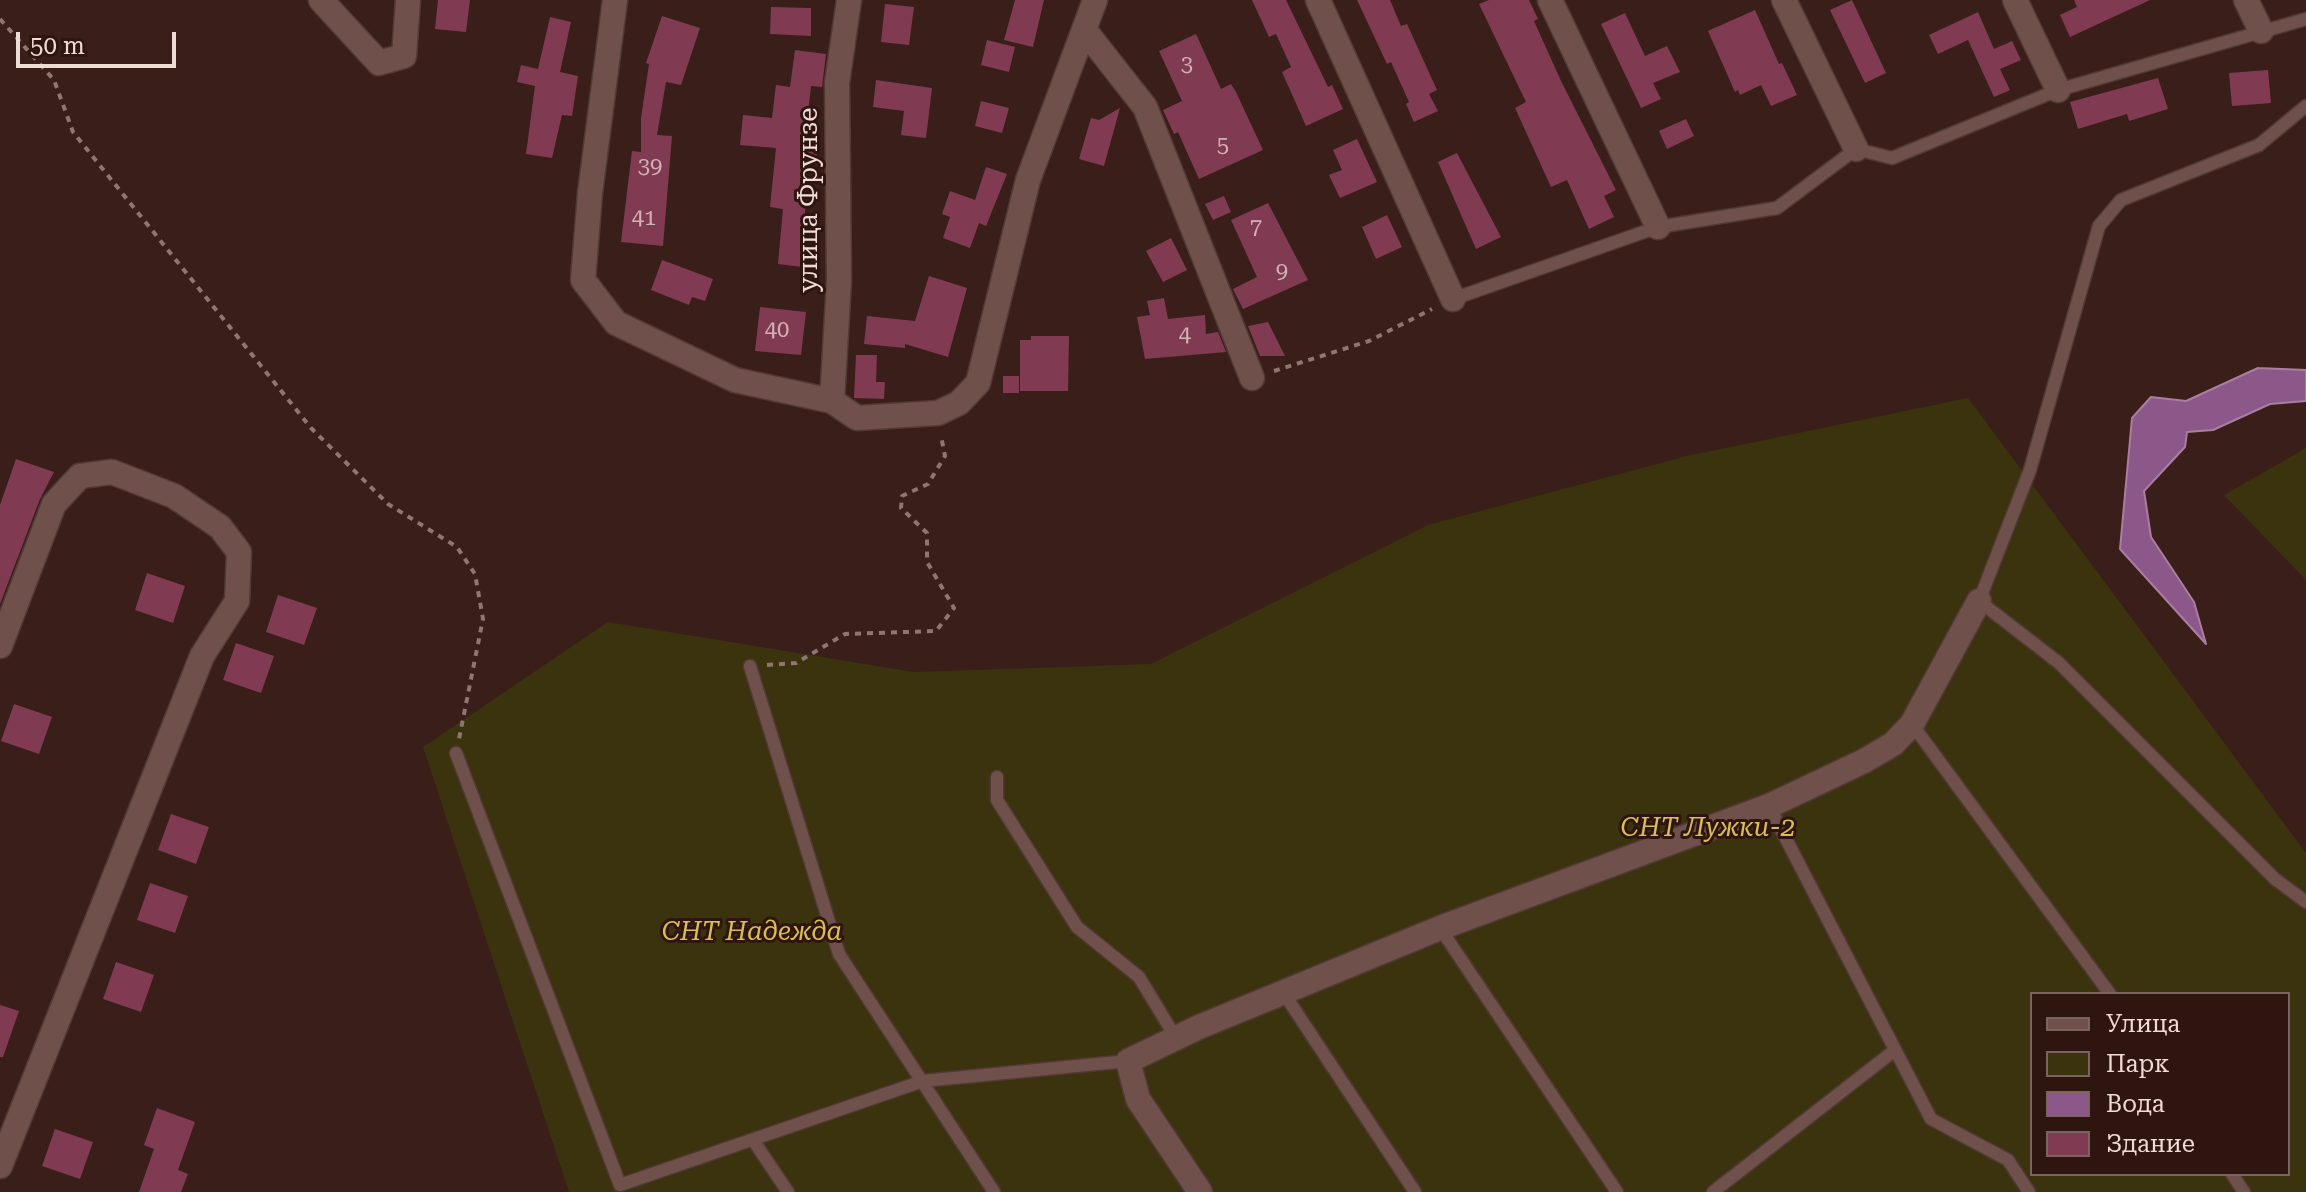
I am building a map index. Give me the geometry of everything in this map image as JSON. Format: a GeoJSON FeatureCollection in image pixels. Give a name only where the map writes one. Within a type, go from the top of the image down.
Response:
{"type":"FeatureCollection","features":[{"type":"Feature","properties":{"kind":"street"},"geometry":{"type":"LineString","coordinates":[[321,0],[379,63],[404,56],[408,0]]}},
{"type":"Feature","properties":{"kind":"street"},"geometry":{"type":"LineString","coordinates":[[615,0],[590,193],[583,280],[616,323],[735,380],[832,401],[857,418],[938,413],[959,403],[978,383],[1028,180],[1086,32],[1095,0]]}},
{"type":"Feature","properties":{"kind":"street","name":"улица Фрунзе"},"geometry":{"type":"LineString","coordinates":[[832,401],[839,281],[837,83],[849,0]]}},
{"type":"Feature","properties":{"kind":"street"},"geometry":{"type":"LineString","coordinates":[[1318,0],[1453,299]]}},
{"type":"Feature","properties":{"kind":"street"},"geometry":{"type":"LineString","coordinates":[[1550,0],[1658,227]]}},
{"type":"Feature","properties":{"kind":"street"},"geometry":{"type":"LineString","coordinates":[[1784,0],[1856,149]]}},
{"type":"Feature","properties":{"kind":"street"},"geometry":{"type":"LineString","coordinates":[[2015,0],[2058,90]]}},
{"type":"Feature","properties":{"kind":"street"},"geometry":{"type":"LineString","coordinates":[[2246,0],[2261,31]]}},
{"type":"Feature","properties":{"kind":"street"},"geometry":{"type":"LineString","coordinates":[[1086,32],[1145,107],[1252,378]]}},
{"type":"Feature","properties":{"kind":"street"},"geometry":{"type":"LineString","coordinates":[[0,646],[54,504],[80,476],[112,472],[174,496],[220,527],[239,552],[237,601],[202,656],[0,1166]]}},
{"type":"Feature","properties":{"kind":"street"},"geometry":{"type":"LineString","coordinates":[[1200,1192],[1138,1099],[1128,1061],[1283,992],[1440,928],[1769,806],[1874,756],[1893,744],[1912,724],[1979,601]]}},
{"type":"Feature","properties":{"kind":"lane"},"geometry":{"type":"LineString","coordinates":[[1453,299],[1658,227],[1777,208],[1856,149],[1892,158],[2058,90],[2306,19]]}},
{"type":"Feature","properties":{"kind":"lane"},"geometry":{"type":"LineString","coordinates":[[2306,106],[2259,145],[2121,200],[2099,226],[2030,470],[1979,601],[2059,663],[2275,879],[2306,902]]}},
{"type":"Feature","properties":{"kind":"lane"},"geometry":{"type":"LineString","coordinates":[[750,666],[839,954],[994,1192]]}},
{"type":"Feature","properties":{"kind":"lane"},"geometry":{"type":"LineString","coordinates":[[1912,724],[2109,992]]}},
{"type":"Feature","properties":{"kind":"lane"},"geometry":{"type":"LineString","coordinates":[[456,753],[620,1185],[923,1081],[1128,1061]]}},
{"type":"Feature","properties":{"kind":"lane"},"geometry":{"type":"LineString","coordinates":[[997,777],[997,800],[1077,927],[1139,977],[1176,1038]]}},
{"type":"Feature","properties":{"kind":"lane"},"geometry":{"type":"LineString","coordinates":[[1769,806],[1931,1119],[2008,1160],[2029,1192]]}},
{"type":"Feature","properties":{"kind":"lane"},"geometry":{"type":"LineString","coordinates":[[1440,928],[1617,1192]]}},
{"type":"Feature","properties":{"kind":"lane"},"geometry":{"type":"LineString","coordinates":[[1283,992],[1415,1192]]}},
{"type":"Feature","properties":{"kind":"lane"},"geometry":{"type":"LineString","coordinates":[[1713,1192],[1895,1050]]}},
{"type":"Feature","properties":{"kind":"lane"},"geometry":{"type":"LineString","coordinates":[[753,1140],[788,1192]]}},
{"type":"Feature","properties":{"kind":"path"},"geometry":{"type":"LineString","coordinates":[[0,19],[54,80],[73,132],[311,428],[388,504],[457,547],[475,574],[483,619],[456,753]]}},
{"type":"Feature","properties":{"kind":"path"},"geometry":{"type":"LineString","coordinates":[[1252,378],[1369,341],[1453,299]]}},
{"type":"Feature","properties":{"kind":"path"},"geometry":{"type":"LineString","coordinates":[[750,666],[796,663],[845,634],[936,631],[954,608],[927,562],[927,533],[901,508],[902,496],[928,484],[945,456],[938,413]]}},
{"type":"Feature","properties":{"kind":"green space","name":"СНТ Лужки-2"},"geometry":{"type":"Polygon","coordinates":[[[1968,398],[2306,853],[2306,1192],[569,1192],[423,747],[608,622],[914,672],[1151,664],[1428,525],[1687,456],[1968,398]]]}},
{"type":"Feature","properties":{"kind":"green space"},"geometry":{"type":"Polygon","coordinates":[[[2306,448],[2306,580],[2224,495],[2306,448]]]}},
{"type":"Feature","properties":{"kind":"water"},"geometry":{"type":"Polygon","coordinates":[[[2258,368],[2306,370],[2306,401],[2270,404],[2213,430],[2187,432],[2185,447],[2144,491],[2151,537],[2194,602],[2206,644],[2120,549],[2132,418],[2151,397],[2186,401],[2258,368]]]}},
{"type":"Feature","properties":{"kind":"building"},"geometry":{"type":"Polygon","coordinates":[[[438,0],[470,0],[466,32],[435,29],[438,0]]]}},
{"type":"Feature","properties":{"kind":"building"},"geometry":{"type":"Polygon","coordinates":[[[1015,0],[1044,0],[1033,47],[1004,40],[1015,0]]]}},
{"type":"Feature","properties":{"kind":"building"},"geometry":{"type":"Polygon","coordinates":[[[1252,0],[1286,0],[1328,87],[1332,85],[1343,109],[1306,126],[1282,72],[1291,67],[1276,34],[1269,37],[1252,0]]]}},
{"type":"Feature","properties":{"kind":"building"},"geometry":{"type":"Polygon","coordinates":[[[1357,0],[1390,0],[1401,26],[1407,24],[1437,90],[1429,94],[1438,111],[1414,122],[1406,104],[1409,102],[1391,62],[1387,64],[1357,0]]]}},
{"type":"Feature","properties":{"kind":"building"},"geometry":{"type":"Polygon","coordinates":[[[1489,0],[1529,0],[1538,19],[1534,21],[1561,81],[1616,190],[1604,196],[1614,217],[1589,229],[1567,180],[1551,187],[1515,108],[1526,102],[1479,4],[1489,0]]]}},
{"type":"Feature","properties":{"kind":"building"},"geometry":{"type":"Polygon","coordinates":[[[1852,0],[1886,73],[1865,83],[1830,10],[1852,0]]]}},
{"type":"Feature","properties":{"kind":"building"},"geometry":{"type":"Polygon","coordinates":[[[2074,0],[2150,0],[2070,37],[2060,15],[2077,7],[2074,0]]]}},
{"type":"Feature","properties":{"kind":"building"},"geometry":{"type":"Polygon","coordinates":[[[885,4],[914,7],[909,45],[881,42],[885,4]]]}},
{"type":"Feature","properties":{"kind":"building"},"geometry":{"type":"Polygon","coordinates":[[[771,7],[811,8],[811,36],[770,34],[771,7]]]}},
{"type":"Feature","properties":{"kind":"building"},"geometry":{"type":"Polygon","coordinates":[[[1755,10],[1779,64],[1782,63],[1797,95],[1771,106],[1761,85],[1740,95],[1738,90],[1735,92],[1708,31],[1755,10]]]}},
{"type":"Feature","properties":{"kind":"building"},"geometry":{"type":"Polygon","coordinates":[[[1978,12],[1994,49],[2012,41],[2021,60],[2000,69],[2010,90],[1994,97],[1968,40],[1938,54],[1929,35],[1978,12]]]}},
{"type":"Feature","properties":{"kind":"building"},"geometry":{"type":"Polygon","coordinates":[[[1625,13],[1645,56],[1667,46],[1680,72],[1653,83],[1661,99],[1641,108],[1601,24],[1625,13]]]}},
{"type":"Feature","properties":{"kind":"building"},"geometry":{"type":"Polygon","coordinates":[[[662,16],[700,28],[681,85],[666,82],[657,135],[672,136],[663,246],[621,242],[632,151],[641,152],[641,118],[649,64],[646,63],[662,16]]]}},
{"type":"Feature","properties":{"kind":"building"},"geometry":{"type":"Polygon","coordinates":[[[550,17],[571,22],[560,72],[578,76],[572,116],[562,115],[552,158],[526,154],[535,86],[517,82],[521,65],[538,69],[550,17]]]}},
{"type":"Feature","properties":{"kind":"building"},"geometry":{"type":"Polygon","coordinates":[[[1196,34],[1221,89],[1231,84],[1263,150],[1199,179],[1178,132],[1174,134],[1163,110],[1182,101],[1159,51],[1196,34]]]}},
{"type":"Feature","properties":{"kind":"building"},"geometry":{"type":"Polygon","coordinates":[[[987,40],[1015,47],[1009,72],[981,65],[987,40]]]}},
{"type":"Feature","properties":{"kind":"building"},"geometry":{"type":"Polygon","coordinates":[[[795,50],[826,54],[822,87],[811,86],[806,131],[819,132],[816,161],[808,160],[802,267],[778,264],[783,209],[770,207],[776,148],[740,145],[743,115],[772,118],[776,85],[790,87],[795,50]]]}},
{"type":"Feature","properties":{"kind":"building"},"geometry":{"type":"Polygon","coordinates":[[[2268,70],[2271,103],[2232,106],[2229,73],[2268,70]]]}},
{"type":"Feature","properties":{"kind":"building"},"geometry":{"type":"Polygon","coordinates":[[[2158,78],[2168,109],[2129,121],[2127,114],[2078,129],[2070,102],[2158,78]]]}},
{"type":"Feature","properties":{"kind":"building"},"geometry":{"type":"Polygon","coordinates":[[[876,80],[932,88],[926,138],[901,135],[904,111],[873,107],[876,80]]]}},
{"type":"Feature","properties":{"kind":"building"},"geometry":{"type":"Polygon","coordinates":[[[981,101],[1009,108],[1002,133],[975,126],[981,101]]]}},
{"type":"Feature","properties":{"kind":"building"},"geometry":{"type":"Polygon","coordinates":[[[1120,108],[1104,166],[1079,159],[1091,118],[1099,120],[1120,108]]]}},
{"type":"Feature","properties":{"kind":"building"},"geometry":{"type":"Polygon","coordinates":[[[1686,119],[1694,136],[1667,149],[1659,131],[1686,119]]]}},
{"type":"Feature","properties":{"kind":"building"},"geometry":{"type":"Polygon","coordinates":[[[1357,139],[1377,182],[1340,198],[1329,175],[1342,170],[1333,150],[1357,139]]]}},
{"type":"Feature","properties":{"kind":"building"},"geometry":{"type":"Polygon","coordinates":[[[1457,153],[1501,237],[1476,249],[1438,162],[1457,153]]]}},
{"type":"Feature","properties":{"kind":"building"},"geometry":{"type":"Polygon","coordinates":[[[986,167],[1007,174],[986,226],[979,223],[970,248],[943,238],[950,217],[942,214],[950,191],[975,200],[986,167]]]}},
{"type":"Feature","properties":{"kind":"building"},"geometry":{"type":"Polygon","coordinates":[[[1224,196],[1231,212],[1213,220],[1205,204],[1224,196]]]}},
{"type":"Feature","properties":{"kind":"building"},"geometry":{"type":"Polygon","coordinates":[[[1268,203],[1308,280],[1243,309],[1233,289],[1257,277],[1231,220],[1268,203]]]}},
{"type":"Feature","properties":{"kind":"building"},"geometry":{"type":"Polygon","coordinates":[[[1387,215],[1402,247],[1376,259],[1362,227],[1387,215]]]}},
{"type":"Feature","properties":{"kind":"building"},"geometry":{"type":"Polygon","coordinates":[[[1171,238],[1187,270],[1163,282],[1146,251],[1171,238]]]}},
{"type":"Feature","properties":{"kind":"building"},"geometry":{"type":"Polygon","coordinates":[[[662,260],[713,279],[705,301],[692,297],[689,305],[651,290],[662,260]]]}},
{"type":"Feature","properties":{"kind":"building"},"geometry":{"type":"Polygon","coordinates":[[[929,276],[967,288],[948,357],[905,344],[905,348],[864,344],[867,316],[915,321],[929,276]]]}},
{"type":"Feature","properties":{"kind":"building"},"geometry":{"type":"Polygon","coordinates":[[[1164,298],[1168,319],[1205,315],[1206,334],[1218,332],[1226,352],[1145,359],[1137,317],[1150,315],[1147,301],[1164,298]]]}},
{"type":"Feature","properties":{"kind":"building"},"geometry":{"type":"Polygon","coordinates":[[[760,307],[806,312],[801,355],[755,351],[760,307]]]}},
{"type":"Feature","properties":{"kind":"building"},"geometry":{"type":"Polygon","coordinates":[[[1268,322],[1285,356],[1260,356],[1248,326],[1268,322]]]}},
{"type":"Feature","properties":{"kind":"building"},"geometry":{"type":"Polygon","coordinates":[[[1031,336],[1069,336],[1068,391],[1020,391],[1020,340],[1031,340],[1031,336]]]}},
{"type":"Feature","properties":{"kind":"building"},"geometry":{"type":"Polygon","coordinates":[[[856,355],[877,355],[876,382],[885,382],[884,399],[854,398],[856,355]]]}},
{"type":"Feature","properties":{"kind":"building"},"geometry":{"type":"Polygon","coordinates":[[[1003,376],[1019,376],[1019,393],[1003,393],[1003,376]]]}},
{"type":"Feature","properties":{"kind":"building"},"geometry":{"type":"Polygon","coordinates":[[[16,459],[54,472],[40,499],[0,604],[0,505],[16,459]]]}},
{"type":"Feature","properties":{"kind":"building"},"geometry":{"type":"Polygon","coordinates":[[[147,573],[185,586],[173,623],[135,610],[147,573]]]}},
{"type":"Feature","properties":{"kind":"building"},"geometry":{"type":"Polygon","coordinates":[[[278,595],[317,608],[304,645],[266,632],[278,595]]]}},
{"type":"Feature","properties":{"kind":"building"},"geometry":{"type":"Polygon","coordinates":[[[236,643],[274,656],[261,693],[223,680],[236,643]]]}},
{"type":"Feature","properties":{"kind":"building"},"geometry":{"type":"Polygon","coordinates":[[[14,704],[52,717],[39,754],[1,741],[14,704]]]}},
{"type":"Feature","properties":{"kind":"building"},"geometry":{"type":"Polygon","coordinates":[[[171,814],[209,827],[196,864],[158,850],[171,814]]]}},
{"type":"Feature","properties":{"kind":"building"},"geometry":{"type":"Polygon","coordinates":[[[150,883],[188,896],[175,933],[137,920],[150,883]]]}},
{"type":"Feature","properties":{"kind":"building"},"geometry":{"type":"Polygon","coordinates":[[[116,962],[154,975],[141,1012],[103,999],[116,962]]]}},
{"type":"Feature","properties":{"kind":"building"},"geometry":{"type":"Polygon","coordinates":[[[0,1005],[19,1011],[3,1057],[0,1057],[0,1005]]]}},
{"type":"Feature","properties":{"kind":"building"},"geometry":{"type":"Polygon","coordinates":[[[157,1108],[195,1122],[178,1170],[188,1174],[181,1192],[139,1192],[154,1149],[144,1145],[157,1108]]]}},
{"type":"Feature","properties":{"kind":"building"},"geometry":{"type":"Polygon","coordinates":[[[55,1129],[93,1142],[80,1179],[42,1166],[55,1129]]]}},
{"type":"Feature","properties":{"kind":"park label","name":"СНТ Надежда"},"geometry":{"type":"Point","coordinates":[752,932]}}]}
